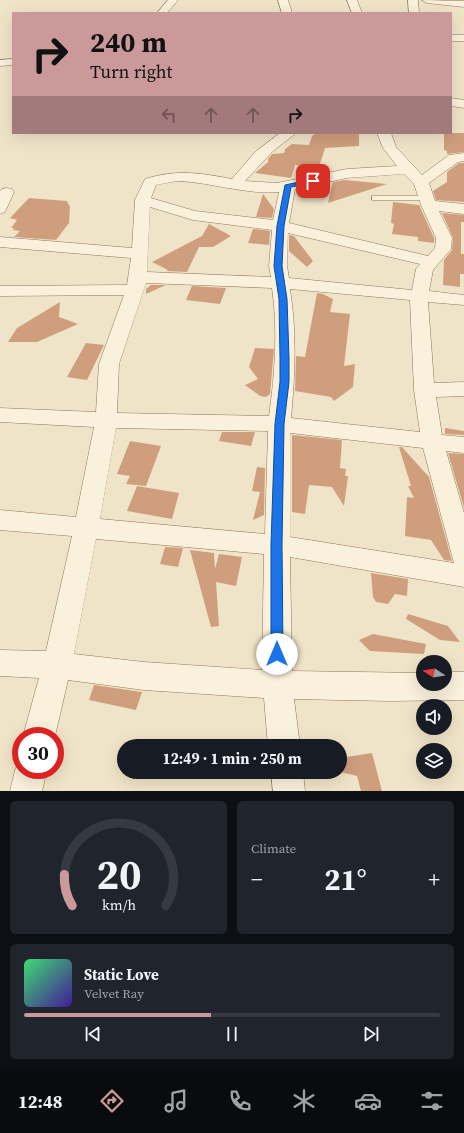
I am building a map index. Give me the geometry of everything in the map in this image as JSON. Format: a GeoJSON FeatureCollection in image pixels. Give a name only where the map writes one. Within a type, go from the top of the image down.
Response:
{"type":"FeatureCollection","features":[{"type":"Feature","properties":{"kind":"street"},"geometry":{"type":"LineString","coordinates":[[163,12],[174,0]]}},
{"type":"Feature","properties":{"kind":"street"},"geometry":{"type":"LineString","coordinates":[[282,0],[287,12]]}},
{"type":"Feature","properties":{"kind":"street"},"geometry":{"type":"LineString","coordinates":[[352,0],[357,12]]}},
{"type":"Feature","properties":{"kind":"street"},"geometry":{"type":"LineString","coordinates":[[412,0],[414,12]]}},
{"type":"Feature","properties":{"kind":"street"},"geometry":{"type":"LineString","coordinates":[[427,0],[464,4]]}},
{"type":"Feature","properties":{"kind":"street"},"geometry":{"type":"LineString","coordinates":[[452,38],[464,38]]}},
{"type":"Feature","properties":{"kind":"street"},"geometry":{"type":"LineString","coordinates":[[0,63],[12,62]]}},
{"type":"Feature","properties":{"kind":"street"},"geometry":{"type":"LineString","coordinates":[[452,102],[464,104]]}},
{"type":"Feature","properties":{"kind":"street"},"geometry":{"type":"LineString","coordinates":[[236,183],[269,147],[288,134]]}},
{"type":"Feature","properties":{"kind":"street"},"geometry":{"type":"LineString","coordinates":[[384,134],[390,148],[408,170],[421,182],[444,238],[443,249],[425,269],[419,297],[424,390],[432,441],[464,558]]}},
{"type":"Feature","properties":{"kind":"street"},"geometry":{"type":"LineString","coordinates":[[421,182],[450,161],[462,155]]}},
{"type":"Feature","properties":{"kind":"street"},"geometry":{"type":"LineString","coordinates":[[41,727],[57,664],[86,528],[106,420],[109,364],[136,283],[143,200],[150,182],[160,177],[181,177],[267,188],[288,186],[357,172],[408,170]]}},
{"type":"Feature","properties":{"kind":"street"},"geometry":{"type":"LineString","coordinates":[[283,739],[277,685],[277,545],[279,424],[284,382],[285,340],[283,299],[278,266],[280,226],[288,186]]}},
{"type":"Feature","properties":{"kind":"street"},"geometry":{"type":"LineString","coordinates":[[0,209],[7,192]]}},
{"type":"Feature","properties":{"kind":"street"},"geometry":{"type":"LineString","coordinates":[[143,200],[193,215],[215,219],[280,226],[432,262]]}},
{"type":"Feature","properties":{"kind":"street"},"geometry":{"type":"LineString","coordinates":[[428,202],[464,209]]}},
{"type":"Feature","properties":{"kind":"street"},"geometry":{"type":"LineString","coordinates":[[0,242],[139,254]]}},
{"type":"Feature","properties":{"kind":"street"},"geometry":{"type":"LineString","coordinates":[[0,292],[136,283],[280,283],[464,300]]}},
{"type":"Feature","properties":{"kind":"street"},"geometry":{"type":"LineString","coordinates":[[424,390],[464,389]]}},
{"type":"Feature","properties":{"kind":"street"},"geometry":{"type":"LineString","coordinates":[[0,415],[106,420],[279,424],[464,445]]}},
{"type":"Feature","properties":{"kind":"street"},"geometry":{"type":"LineString","coordinates":[[0,520],[277,545],[464,576]]}},
{"type":"Feature","properties":{"kind":"street"},"geometry":{"type":"LineString","coordinates":[[0,663],[57,664],[144,676],[277,685],[389,687],[464,686]]}},
{"type":"Feature","properties":{"kind":"street"},"geometry":{"type":"LineString","coordinates":[[26,791],[29,779]]}},
{"type":"Feature","properties":{"kind":"street"},"geometry":{"type":"LineString","coordinates":[[288,779],[290,791]]}},
{"type":"Feature","properties":{"kind":"lane"},"geometry":{"type":"LineString","coordinates":[[375,198],[428,202]]}},
{"type":"Feature","properties":{"kind":"building"},"geometry":{"type":"Polygon","coordinates":[[[464,133],[464,152],[447,154],[447,151],[444,150],[444,134],[464,133]]]}},
{"type":"Feature","properties":{"kind":"building"},"geometry":{"type":"Polygon","coordinates":[[[315,134],[359,134],[359,146],[325,148],[319,167],[295,165],[291,178],[255,173],[268,162],[268,159],[272,154],[284,153],[285,149],[292,144],[309,145],[312,136],[315,134]]]}},
{"type":"Feature","properties":{"kind":"building"},"geometry":{"type":"Polygon","coordinates":[[[459,163],[464,163],[464,202],[436,200],[433,191],[447,182],[447,172],[459,163]]]}},
{"type":"Feature","properties":{"kind":"building"},"geometry":{"type":"Polygon","coordinates":[[[345,180],[387,184],[328,203],[333,182],[345,180]]]}},
{"type":"Feature","properties":{"kind":"building"},"geometry":{"type":"Polygon","coordinates":[[[263,194],[274,209],[272,218],[256,217],[263,194]]]}},
{"type":"Feature","properties":{"kind":"building"},"geometry":{"type":"Polygon","coordinates":[[[29,198],[67,201],[70,207],[69,223],[56,240],[14,237],[20,231],[13,230],[14,228],[11,228],[17,220],[10,218],[29,198]]]}},
{"type":"Feature","properties":{"kind":"building"},"geometry":{"type":"Polygon","coordinates":[[[393,202],[419,205],[434,238],[434,243],[418,241],[418,237],[392,234],[394,224],[391,223],[393,202]]]}},
{"type":"Feature","properties":{"kind":"building"},"geometry":{"type":"Polygon","coordinates":[[[442,213],[464,215],[464,222],[461,222],[461,254],[464,254],[464,274],[460,274],[460,287],[443,285],[444,260],[452,250],[453,238],[442,213]]]}},
{"type":"Feature","properties":{"kind":"building"},"geometry":{"type":"Polygon","coordinates":[[[209,224],[231,236],[213,247],[199,247],[187,272],[166,271],[168,270],[152,262],[202,236],[209,224]]]}},
{"type":"Feature","properties":{"kind":"building"},"geometry":{"type":"Polygon","coordinates":[[[253,229],[270,231],[269,245],[248,243],[253,229]]]}},
{"type":"Feature","properties":{"kind":"building"},"geometry":{"type":"Polygon","coordinates":[[[289,235],[294,236],[313,261],[307,267],[289,251],[289,235]]]}},
{"type":"Feature","properties":{"kind":"building"},"geometry":{"type":"Polygon","coordinates":[[[151,285],[166,285],[146,294],[146,289],[151,285]]]}},
{"type":"Feature","properties":{"kind":"building"},"geometry":{"type":"Polygon","coordinates":[[[192,286],[226,288],[220,304],[186,300],[192,286]]]}},
{"type":"Feature","properties":{"kind":"building"},"geometry":{"type":"Polygon","coordinates":[[[317,293],[333,299],[330,312],[350,314],[344,366],[355,364],[353,387],[334,401],[331,397],[295,391],[296,356],[305,357],[317,293]]]}},
{"type":"Feature","properties":{"kind":"building"},"geometry":{"type":"Polygon","coordinates":[[[60,302],[59,317],[78,324],[37,342],[8,342],[17,328],[60,302]]]}},
{"type":"Feature","properties":{"kind":"building"},"geometry":{"type":"Polygon","coordinates":[[[86,343],[104,345],[87,380],[67,377],[86,343]]]}},
{"type":"Feature","properties":{"kind":"building"},"geometry":{"type":"Polygon","coordinates":[[[255,348],[274,349],[270,394],[266,397],[260,396],[245,385],[258,379],[249,367],[255,348]]]}},
{"type":"Feature","properties":{"kind":"building"},"geometry":{"type":"Polygon","coordinates":[[[445,428],[464,431],[464,435],[445,434],[445,428]]]}},
{"type":"Feature","properties":{"kind":"building"},"geometry":{"type":"Polygon","coordinates":[[[222,432],[255,432],[251,446],[219,441],[222,432]]]}},
{"type":"Feature","properties":{"kind":"building"},"geometry":{"type":"Polygon","coordinates":[[[292,435],[342,440],[340,468],[346,469],[345,476],[348,476],[344,506],[332,487],[309,485],[305,514],[292,512],[292,435]]]}},
{"type":"Feature","properties":{"kind":"building"},"geometry":{"type":"Polygon","coordinates":[[[130,441],[161,446],[146,486],[126,484],[130,476],[117,474],[130,441]]]}},
{"type":"Feature","properties":{"kind":"building"},"geometry":{"type":"Polygon","coordinates":[[[399,447],[402,447],[429,477],[452,561],[444,560],[431,540],[405,536],[407,497],[414,498],[408,486],[411,486],[399,447]]]}},
{"type":"Feature","properties":{"kind":"building"},"geometry":{"type":"Polygon","coordinates":[[[448,453],[464,454],[464,508],[448,453]]]}},
{"type":"Feature","properties":{"kind":"building"},"geometry":{"type":"Polygon","coordinates":[[[257,467],[265,468],[264,515],[253,520],[260,492],[252,491],[257,467]]]}},
{"type":"Feature","properties":{"kind":"building"},"geometry":{"type":"Polygon","coordinates":[[[137,486],[179,493],[172,519],[127,511],[137,486]]]}},
{"type":"Feature","properties":{"kind":"building"},"geometry":{"type":"Polygon","coordinates":[[[165,547],[183,548],[178,567],[160,564],[165,547]]]}},
{"type":"Feature","properties":{"kind":"building"},"geometry":{"type":"Polygon","coordinates":[[[190,550],[214,553],[215,569],[219,554],[242,557],[236,586],[216,582],[219,626],[211,627],[190,550]]]}},
{"type":"Feature","properties":{"kind":"building"},"geometry":{"type":"Polygon","coordinates":[[[371,573],[408,579],[407,596],[395,594],[388,604],[376,602],[373,597],[371,573]]]}},
{"type":"Feature","properties":{"kind":"building"},"geometry":{"type":"Polygon","coordinates":[[[408,614],[448,626],[460,642],[440,640],[406,619],[408,614]]]}},
{"type":"Feature","properties":{"kind":"building"},"geometry":{"type":"Polygon","coordinates":[[[373,634],[426,644],[424,654],[370,651],[359,640],[373,634]]]}},
{"type":"Feature","properties":{"kind":"building"},"geometry":{"type":"Polygon","coordinates":[[[94,685],[142,692],[136,710],[89,700],[94,685]]]}},
{"type":"Feature","properties":{"kind":"building"},"geometry":{"type":"Polygon","coordinates":[[[372,753],[382,791],[361,791],[357,776],[347,774],[347,757],[372,753]]]}},
{"type":"Feature","properties":{"kind":"route"},"geometry":{"type":"LineString","coordinates":[[277,654],[279,424],[285,358],[283,299],[278,266],[280,226],[288,186],[313,181]]}}]}
